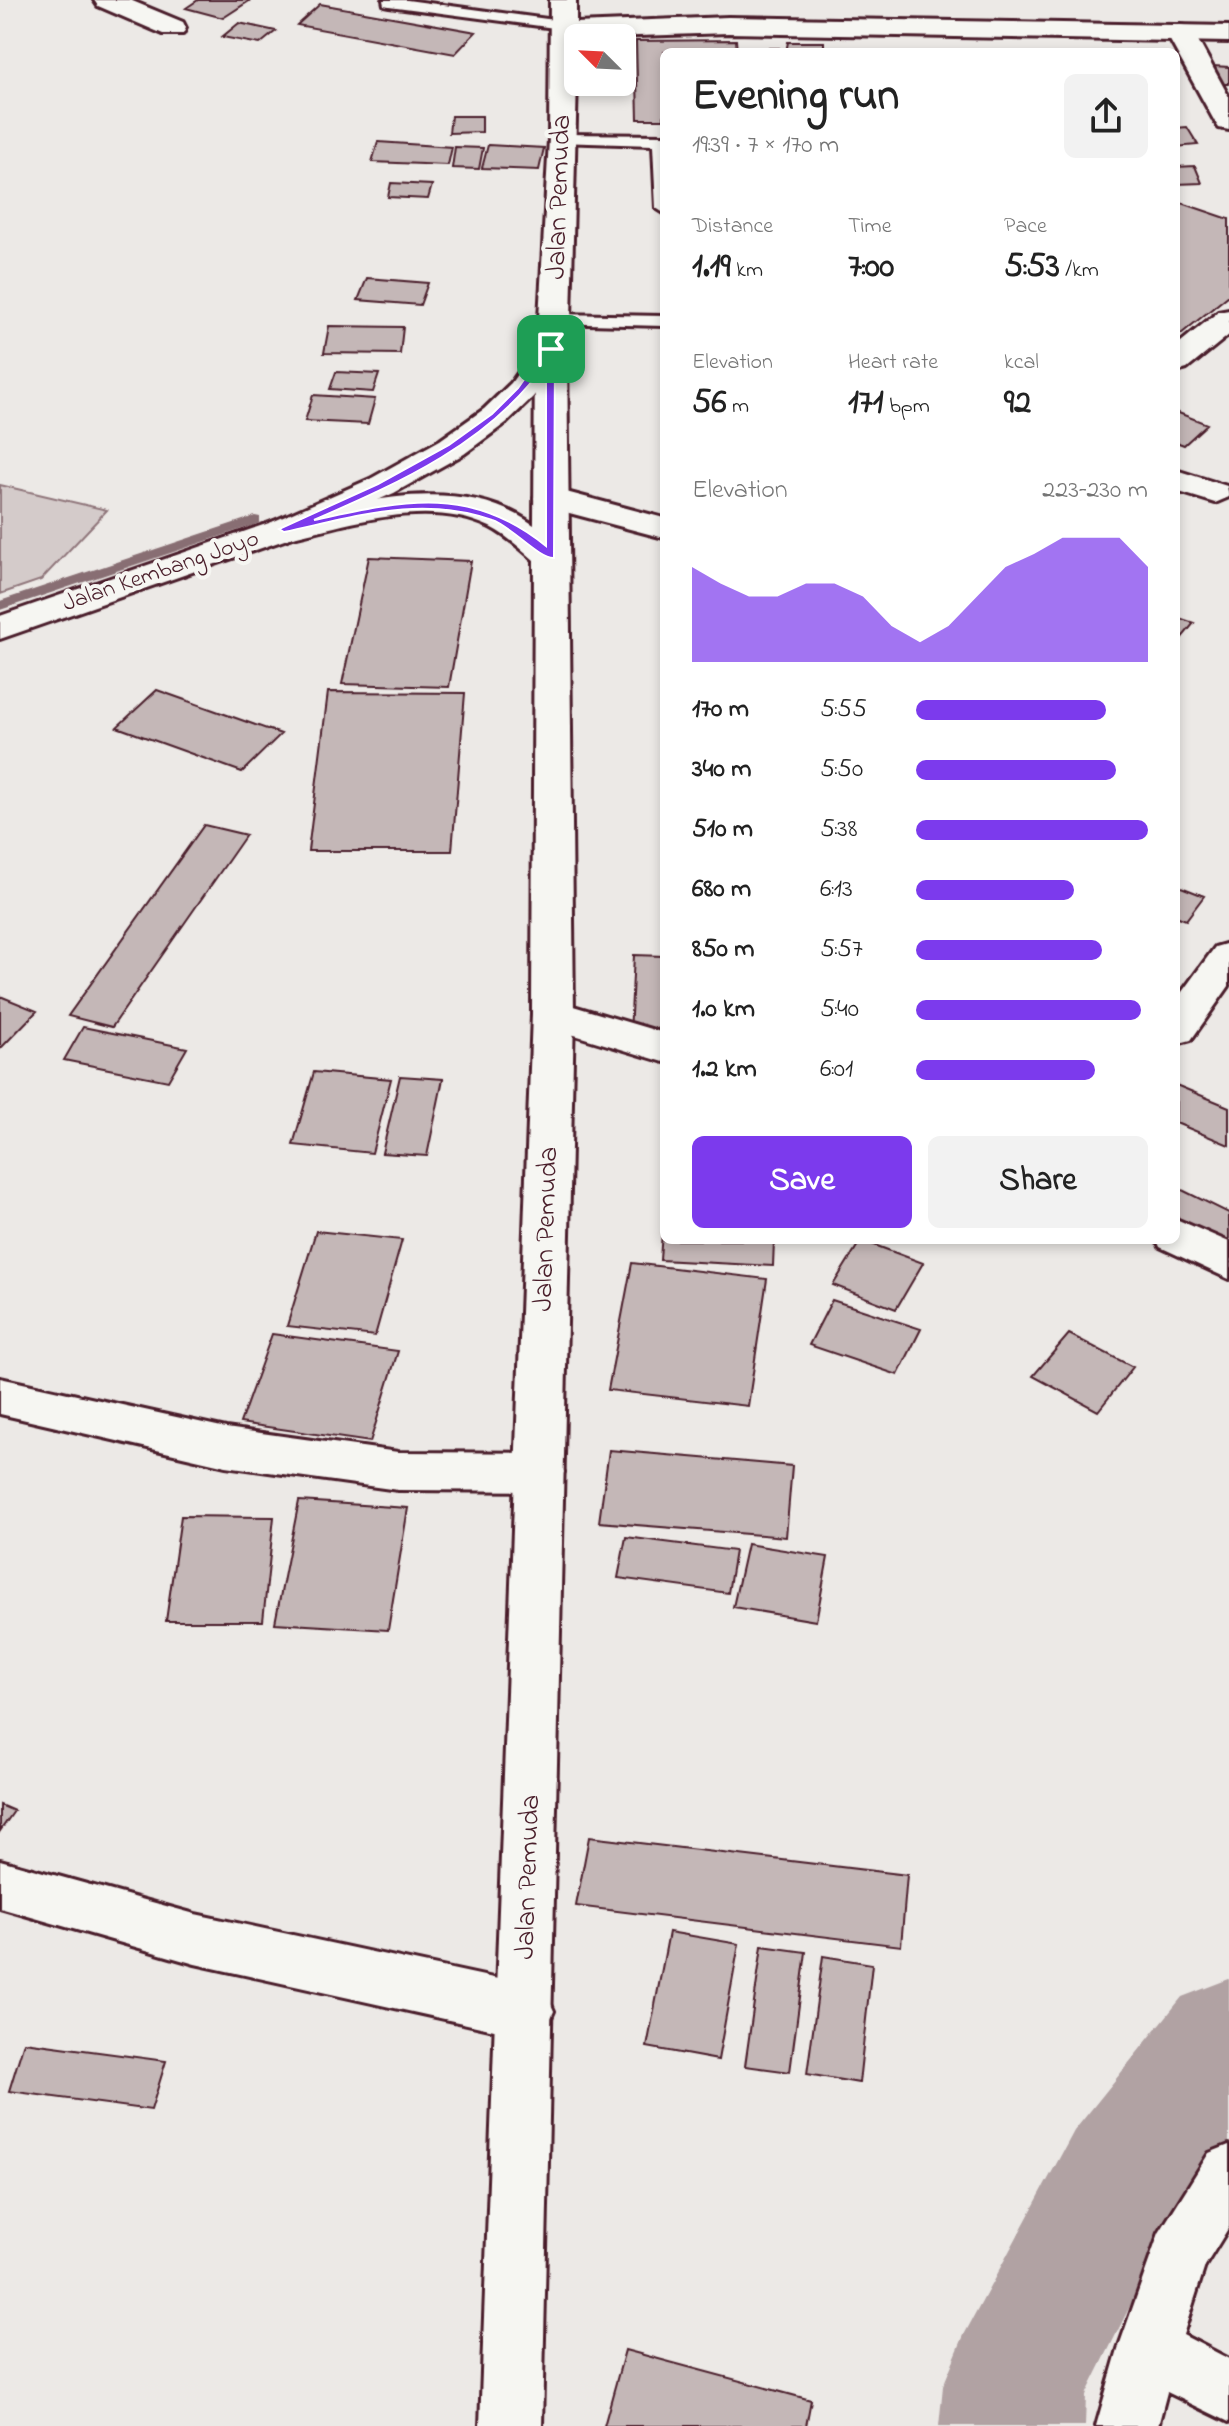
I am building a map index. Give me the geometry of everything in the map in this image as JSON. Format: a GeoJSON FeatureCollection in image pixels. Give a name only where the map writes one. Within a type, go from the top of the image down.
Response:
{"type":"FeatureCollection","features":[{"type":"Feature","properties":{"kind":"main road"},"geometry":{"type":"LineString","coordinates":[[107,0],[173,28]]}},
{"type":"Feature","properties":{"kind":"main road"},"geometry":{"type":"LineString","coordinates":[[562,19],[632,27],[728,25],[1229,34]]}},
{"type":"Feature","properties":{"kind":"main road","name":"Jalan Pemuda"},"geometry":{"type":"LineString","coordinates":[[511,2426],[526,2011],[553,1014],[551,498],[553,334],[563,139],[562,19]]}},
{"type":"Feature","properties":{"kind":"main road"},"geometry":{"type":"LineString","coordinates":[[1180,33],[1229,122]]}},
{"type":"Feature","properties":{"kind":"main road"},"geometry":{"type":"LineString","coordinates":[[1201,352],[1229,319]]}},
{"type":"Feature","properties":{"kind":"main road","name":"Jalan Kembang Joyo"},"geometry":{"type":"LineString","coordinates":[[0,628],[284,529],[382,486],[452,447],[495,416],[522,390],[553,334]]}},
{"type":"Feature","properties":{"kind":"main road"},"geometry":{"type":"LineString","coordinates":[[1180,481],[1215,493]]}},
{"type":"Feature","properties":{"kind":"main road"},"geometry":{"type":"LineString","coordinates":[[551,498],[660,527]]}},
{"type":"Feature","properties":{"kind":"main road"},"geometry":{"type":"LineString","coordinates":[[284,529],[391,506],[433,503],[497,518],[520,531],[551,556]]}},
{"type":"Feature","properties":{"kind":"main road"},"geometry":{"type":"LineString","coordinates":[[1180,1024],[1229,957]]}},
{"type":"Feature","properties":{"kind":"main road"},"geometry":{"type":"LineString","coordinates":[[553,1014],[660,1047]]}},
{"type":"Feature","properties":{"kind":"main road"},"geometry":{"type":"LineString","coordinates":[[1180,1237],[1229,1262]]}},
{"type":"Feature","properties":{"kind":"main road"},"geometry":{"type":"LineString","coordinates":[[0,1396],[226,1447],[398,1471],[540,1472]]}},
{"type":"Feature","properties":{"kind":"main road"},"geometry":{"type":"LineString","coordinates":[[0,1884],[195,1939],[526,2011]]}},
{"type":"Feature","properties":{"kind":"main road"},"geometry":{"type":"LineString","coordinates":[[1127,2426],[1148,2349],[1180,2253],[1229,2173]]}},
{"type":"Feature","properties":{"kind":"main road"},"geometry":{"type":"LineString","coordinates":[[1148,2349],[1229,2392]]}},
{"type":"Feature","properties":{"kind":"lane"},"geometry":{"type":"LineString","coordinates":[[389,2],[562,19]]}},
{"type":"Feature","properties":{"kind":"lane"},"geometry":{"type":"LineString","coordinates":[[563,139],[660,140]]}},
{"type":"Feature","properties":{"kind":"lane"},"geometry":{"type":"LineString","coordinates":[[553,334],[660,321]]}},
{"type":"Feature","properties":{"kind":"shaded area"},"geometry":{"type":"Polygon","coordinates":[[[0,485],[107,510],[41,580],[0,594],[0,485]]]}},
{"type":"Feature","properties":{"kind":"building"},"geometry":{"type":"Polygon","coordinates":[[[198,0],[249,1],[223,18],[186,8],[198,0]]]}},
{"type":"Feature","properties":{"kind":"building"},"geometry":{"type":"Polygon","coordinates":[[[320,4],[476,32],[455,54],[297,25],[320,4]]]}},
{"type":"Feature","properties":{"kind":"building"},"geometry":{"type":"Polygon","coordinates":[[[239,23],[276,31],[260,44],[222,37],[239,23]]]}},
{"type":"Feature","properties":{"kind":"building"},"geometry":{"type":"Polygon","coordinates":[[[736,40],[737,48],[660,48],[660,119],[638,119],[636,41],[736,40]]]}},
{"type":"Feature","properties":{"kind":"building"},"geometry":{"type":"Polygon","coordinates":[[[788,42],[824,42],[824,48],[787,48],[788,42]]]}},
{"type":"Feature","properties":{"kind":"building"},"geometry":{"type":"Polygon","coordinates":[[[1213,66],[1229,67],[1229,84],[1216,84],[1213,66]]]}},
{"type":"Feature","properties":{"kind":"building"},"geometry":{"type":"Polygon","coordinates":[[[451,116],[482,116],[482,132],[449,133],[451,116]]]}},
{"type":"Feature","properties":{"kind":"building"},"geometry":{"type":"Polygon","coordinates":[[[1187,127],[1198,145],[1180,147],[1180,128],[1187,127]]]}},
{"type":"Feature","properties":{"kind":"building"},"geometry":{"type":"Polygon","coordinates":[[[378,142],[452,147],[448,165],[372,162],[378,142]]]}},
{"type":"Feature","properties":{"kind":"building"},"geometry":{"type":"Polygon","coordinates":[[[488,145],[544,148],[539,170],[482,168],[488,145]]]}},
{"type":"Feature","properties":{"kind":"building"},"geometry":{"type":"Polygon","coordinates":[[[455,147],[483,148],[479,169],[452,168],[455,147]]]}},
{"type":"Feature","properties":{"kind":"building"},"geometry":{"type":"Polygon","coordinates":[[[1195,166],[1202,183],[1180,184],[1180,167],[1195,166]]]}},
{"type":"Feature","properties":{"kind":"building"},"geometry":{"type":"Polygon","coordinates":[[[391,183],[432,185],[428,199],[388,197],[391,183]]]}},
{"type":"Feature","properties":{"kind":"building"},"geometry":{"type":"Polygon","coordinates":[[[1180,202],[1229,219],[1229,295],[1180,335],[1180,202]]]}},
{"type":"Feature","properties":{"kind":"building"},"geometry":{"type":"Polygon","coordinates":[[[367,278],[428,283],[420,305],[358,300],[367,278]]]}},
{"type":"Feature","properties":{"kind":"building"},"geometry":{"type":"Polygon","coordinates":[[[329,326],[403,327],[400,354],[324,353],[329,326]]]}},
{"type":"Feature","properties":{"kind":"building"},"geometry":{"type":"Polygon","coordinates":[[[336,372],[379,374],[373,392],[330,389],[336,372]]]}},
{"type":"Feature","properties":{"kind":"building"},"geometry":{"type":"Polygon","coordinates":[[[313,395],[375,399],[368,424],[305,421],[313,395]]]}},
{"type":"Feature","properties":{"kind":"building"},"geometry":{"type":"Polygon","coordinates":[[[1180,414],[1207,424],[1184,445],[1180,444],[1180,414]]]}},
{"type":"Feature","properties":{"kind":"building"},"geometry":{"type":"Polygon","coordinates":[[[369,557],[471,561],[449,687],[342,684],[369,557]]]}},
{"type":"Feature","properties":{"kind":"building"},"geometry":{"type":"Polygon","coordinates":[[[1180,618],[1194,623],[1180,640],[1180,618]]]}},
{"type":"Feature","properties":{"kind":"building"},"geometry":{"type":"Polygon","coordinates":[[[157,690],[281,734],[242,772],[117,727],[157,690]]]}},
{"type":"Feature","properties":{"kind":"building"},"geometry":{"type":"Polygon","coordinates":[[[328,692],[465,693],[452,851],[308,851],[328,692]]]}},
{"type":"Feature","properties":{"kind":"building"},"geometry":{"type":"Polygon","coordinates":[[[204,825],[246,835],[112,1027],[68,1016],[204,825]]]}},
{"type":"Feature","properties":{"kind":"building"},"geometry":{"type":"Polygon","coordinates":[[[1180,887],[1204,896],[1186,920],[1180,918],[1180,887]]]}},
{"type":"Feature","properties":{"kind":"building"},"geometry":{"type":"Polygon","coordinates":[[[634,955],[660,956],[660,1034],[630,1034],[634,955]]]}},
{"type":"Feature","properties":{"kind":"building"},"geometry":{"type":"Polygon","coordinates":[[[0,996],[37,1011],[0,1049],[0,996]]]}},
{"type":"Feature","properties":{"kind":"building"},"geometry":{"type":"Polygon","coordinates":[[[83,1027],[187,1048],[168,1081],[64,1060],[83,1027]]]}},
{"type":"Feature","properties":{"kind":"building"},"geometry":{"type":"Polygon","coordinates":[[[314,1072],[391,1079],[372,1153],[293,1145],[314,1072]]]}},
{"type":"Feature","properties":{"kind":"building"},"geometry":{"type":"Polygon","coordinates":[[[400,1076],[443,1079],[427,1156],[382,1153],[400,1076]]]}},
{"type":"Feature","properties":{"kind":"building"},"geometry":{"type":"Polygon","coordinates":[[[1180,1087],[1229,1107],[1229,1145],[1180,1125],[1180,1087]]]}},
{"type":"Feature","properties":{"kind":"building"},"geometry":{"type":"Polygon","coordinates":[[[1180,1189],[1229,1213],[1229,1255],[1180,1231],[1180,1189]]]}},
{"type":"Feature","properties":{"kind":"building"},"geometry":{"type":"Polygon","coordinates":[[[316,1231],[402,1240],[375,1336],[287,1326],[316,1231]]]}},
{"type":"Feature","properties":{"kind":"building"},"geometry":{"type":"Polygon","coordinates":[[[661,1244],[774,1244],[773,1266],[660,1260],[661,1244]]]}},
{"type":"Feature","properties":{"kind":"building"},"geometry":{"type":"Polygon","coordinates":[[[859,1244],[872,1244],[923,1263],[896,1309],[833,1285],[859,1244]]]}},
{"type":"Feature","properties":{"kind":"building"},"geometry":{"type":"Polygon","coordinates":[[[632,1263],[767,1279],[748,1406],[608,1390],[632,1263]]]}},
{"type":"Feature","properties":{"kind":"building"},"geometry":{"type":"Polygon","coordinates":[[[832,1300],[921,1329],[898,1375],[809,1345],[832,1300]]]}},
{"type":"Feature","properties":{"kind":"building"},"geometry":{"type":"Polygon","coordinates":[[[272,1334],[398,1351],[370,1442],[240,1423],[272,1334]]]}},
{"type":"Feature","properties":{"kind":"building"},"geometry":{"type":"Polygon","coordinates":[[[1069,1334],[1133,1367],[1098,1411],[1033,1376],[1069,1334]]]}},
{"type":"Feature","properties":{"kind":"building"},"geometry":{"type":"Polygon","coordinates":[[[609,1450],[792,1466],[786,1537],[599,1522],[609,1450]]]}},
{"type":"Feature","properties":{"kind":"building"},"geometry":{"type":"Polygon","coordinates":[[[299,1501],[408,1508],[388,1630],[275,1623],[299,1501]]]}},
{"type":"Feature","properties":{"kind":"building"},"geometry":{"type":"Polygon","coordinates":[[[181,1516],[274,1517],[263,1621],[166,1621],[181,1516]]]}},
{"type":"Feature","properties":{"kind":"building"},"geometry":{"type":"Polygon","coordinates":[[[626,1537],[735,1551],[728,1593],[618,1578],[626,1537]]]}},
{"type":"Feature","properties":{"kind":"building"},"geometry":{"type":"Polygon","coordinates":[[[747,1544],[828,1557],[816,1621],[733,1607],[747,1544]]]}},
{"type":"Feature","properties":{"kind":"building"},"geometry":{"type":"Polygon","coordinates":[[[0,1805],[14,1811],[0,1831],[0,1805]]]}},
{"type":"Feature","properties":{"kind":"building"},"geometry":{"type":"Polygon","coordinates":[[[589,1837],[907,1875],[901,1946],[576,1906],[589,1837]]]}},
{"type":"Feature","properties":{"kind":"building"},"geometry":{"type":"Polygon","coordinates":[[[669,1932],[739,1944],[718,2060],[647,2047],[669,1932]]]}},
{"type":"Feature","properties":{"kind":"building"},"geometry":{"type":"Polygon","coordinates":[[[762,1946],[806,1952],[790,2072],[745,2066],[762,1946]]]}},
{"type":"Feature","properties":{"kind":"building"},"geometry":{"type":"Polygon","coordinates":[[[823,1956],[872,1964],[859,2083],[807,2074],[823,1956]]]}},
{"type":"Feature","properties":{"kind":"building"},"geometry":{"type":"Polygon","coordinates":[[[24,2042],[166,2061],[151,2110],[9,2091],[24,2042]]]}},
{"type":"Feature","properties":{"kind":"building"},"geometry":{"type":"Polygon","coordinates":[[[625,2350],[811,2400],[806,2426],[604,2426],[625,2350]]]}},
{"type":"Feature","properties":{"kind":"waterway"},"geometry":{"type":"LineString","coordinates":[[0,606],[255,520]]}},
{"type":"Feature","properties":{"kind":"waterway"},"geometry":{"type":"LineString","coordinates":[[1012,2426],[1015,2386],[1122,2178],[1229,2040]]}},
{"type":"Feature","properties":{"kind":"route"},"geometry":{"type":"LineString","coordinates":[[551,349],[551,556],[520,531],[497,518],[465,508],[433,503],[391,506],[284,529],[382,486],[452,447],[495,416],[522,390],[551,349]]}}]}
